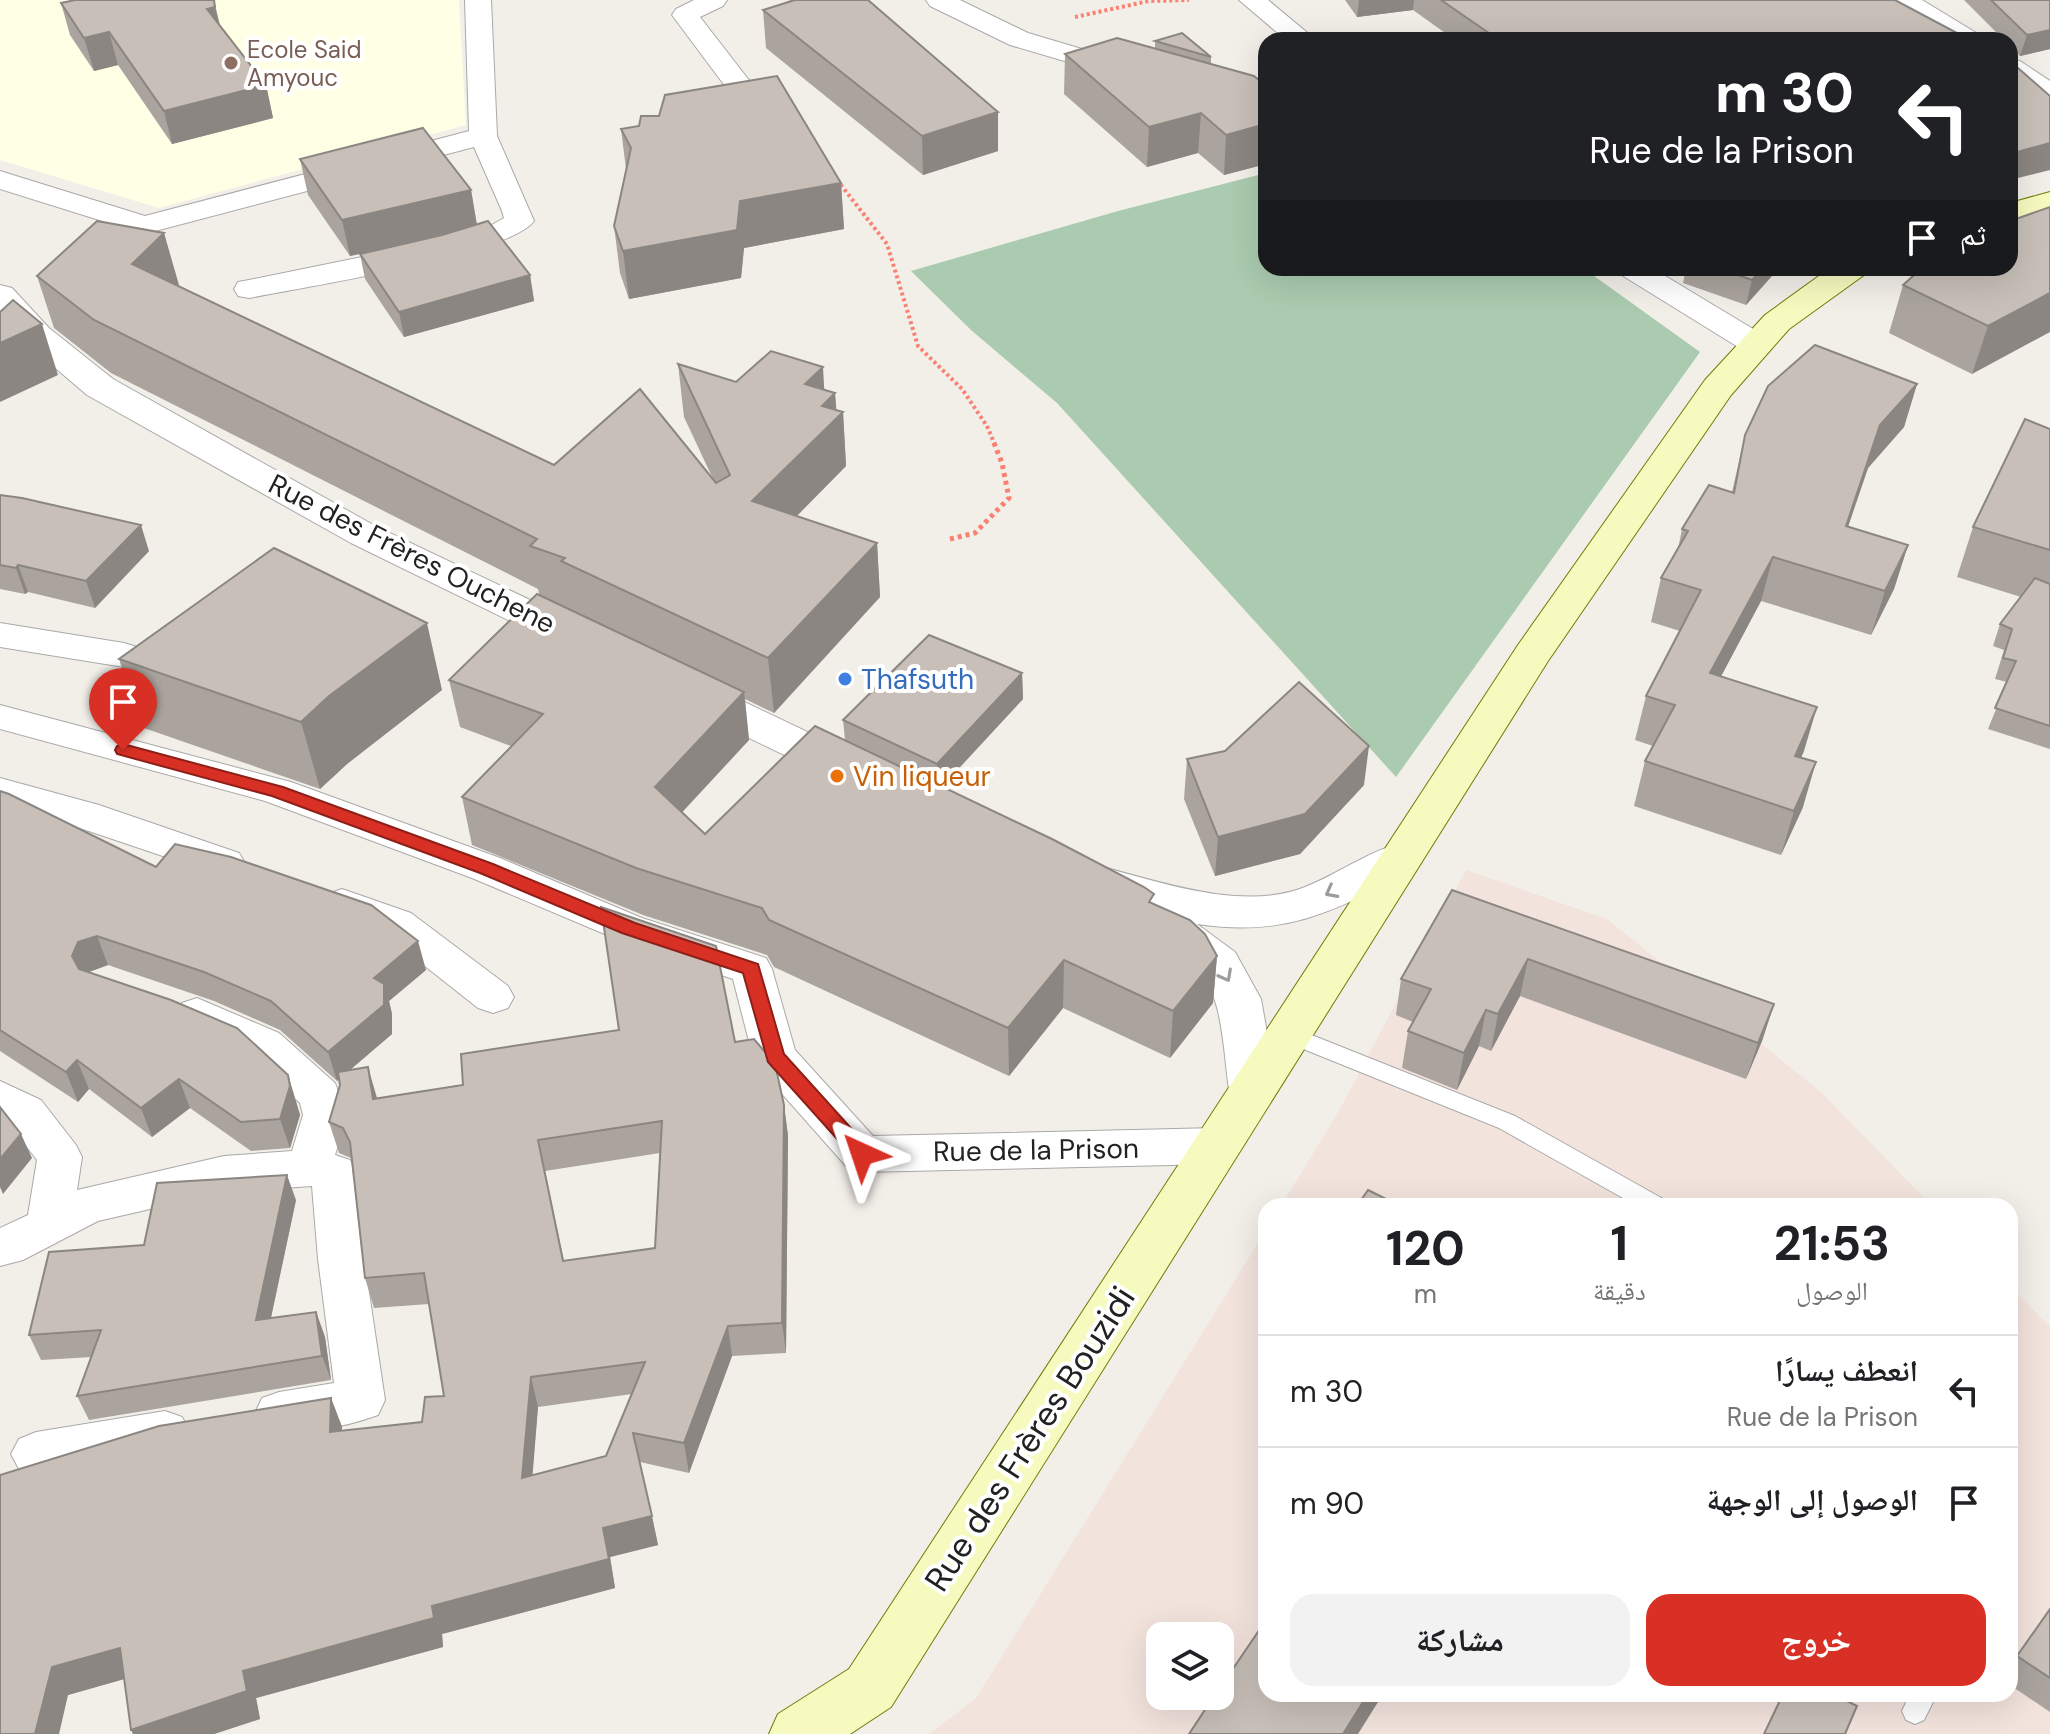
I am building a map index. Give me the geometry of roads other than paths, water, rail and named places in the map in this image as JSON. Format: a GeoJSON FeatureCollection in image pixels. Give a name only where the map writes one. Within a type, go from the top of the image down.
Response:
{"type":"FeatureCollection","features":[{"type":"Feature","properties":{"kind":"main road"},"geometry":{"type":"LineString","coordinates":[[2018,211],[2050,202]]}},
{"type":"Feature","properties":{"kind":"main road","name":"Rue des Frères Bouzidi"},"geometry":{"type":"LineString","coordinates":[[799,1734],[870,1688],[1532,654],[1718,388],[1777,322],[1841,276]]}},
{"type":"Feature","properties":{"kind":"street"},"geometry":{"type":"LineString","coordinates":[[249,289],[425,253],[501,232],[519,221],[483,136],[478,0]]}},
{"type":"Feature","properties":{"kind":"street"},"geometry":{"type":"LineString","coordinates":[[714,0],[685,15],[741,88]]}},
{"type":"Feature","properties":{"kind":"street"},"geometry":{"type":"LineString","coordinates":[[939,0],[1006,33],[1140,75]]}},
{"type":"Feature","properties":{"kind":"street"},"geometry":{"type":"LineString","coordinates":[[1252,0],[1293,32]]}},
{"type":"Feature","properties":{"kind":"street"},"geometry":{"type":"LineString","coordinates":[[1901,0],[1956,32]]}},
{"type":"Feature","properties":{"kind":"street"},"geometry":{"type":"LineString","coordinates":[[2018,72],[2050,93]]}},
{"type":"Feature","properties":{"kind":"street"},"geometry":{"type":"LineString","coordinates":[[0,180],[144,225],[483,136]]}},
{"type":"Feature","properties":{"kind":"street"},"geometry":{"type":"LineString","coordinates":[[1644,276],[1757,345]]}},
{"type":"Feature","properties":{"kind":"street","name":"Rue des Frères Ouchene"},"geometry":{"type":"LineString","coordinates":[[0,295],[37,335],[100,387],[364,535],[605,652]]}},
{"type":"Feature","properties":{"kind":"street"},"geometry":{"type":"LineString","coordinates":[[0,635],[124,655]]}},
{"type":"Feature","properties":{"kind":"street"},"geometry":{"type":"LineString","coordinates":[[662,679],[887,786]]}},
{"type":"Feature","properties":{"kind":"street","name":"Rue de la Prison"},"geometry":{"type":"LineString","coordinates":[[0,717],[277,791],[486,868],[628,928],[751,969],[775,1057],[862,1154],[1235,1118]]}},
{"type":"Feature","properties":{"kind":"street"},"geometry":{"type":"LineString","coordinates":[[0,791],[85,815],[263,877]]}},
{"type":"Feature","properties":{"kind":"street"},"geometry":{"type":"LineString","coordinates":[[1235,1118],[1238,999],[1219,964],[1172,929],[1069,873],[1200,909],[1276,912],[1320,899],[1401,858]]}},
{"type":"Feature","properties":{"kind":"street"},"geometry":{"type":"LineString","coordinates":[[308,892],[397,923],[493,997]]}},
{"type":"Feature","properties":{"kind":"street"},"geometry":{"type":"LineString","coordinates":[[159,1001],[264,1044],[320,1095],[325,1115],[309,1167]]}},
{"type":"Feature","properties":{"kind":"street"},"geometry":{"type":"LineString","coordinates":[[0,1098],[25,1112],[60,1157],[49,1225]]}},
{"type":"Feature","properties":{"kind":"street"},"geometry":{"type":"LineString","coordinates":[[0,1247],[7,1247],[88,1205],[224,1174],[309,1167],[334,1173],[341,1259],[361,1400],[36,1454]]}},
{"type":"Feature","properties":{"kind":"lane"},"geometry":{"type":"LineString","coordinates":[[1289,1034],[1507,1122],[1643,1198]]}},
{"type":"Feature","properties":{"kind":"place","name":"Ecole Said Amyouc"},"geometry":{"type":"Point","coordinates":[231,63]}},
{"type":"Feature","properties":{"kind":"place","name":"Thafsuth"},"geometry":{"type":"Point","coordinates":[845,679]}},
{"type":"Feature","properties":{"kind":"place","name":"Vin liqueur"},"geometry":{"type":"Point","coordinates":[837,776]}}]}
